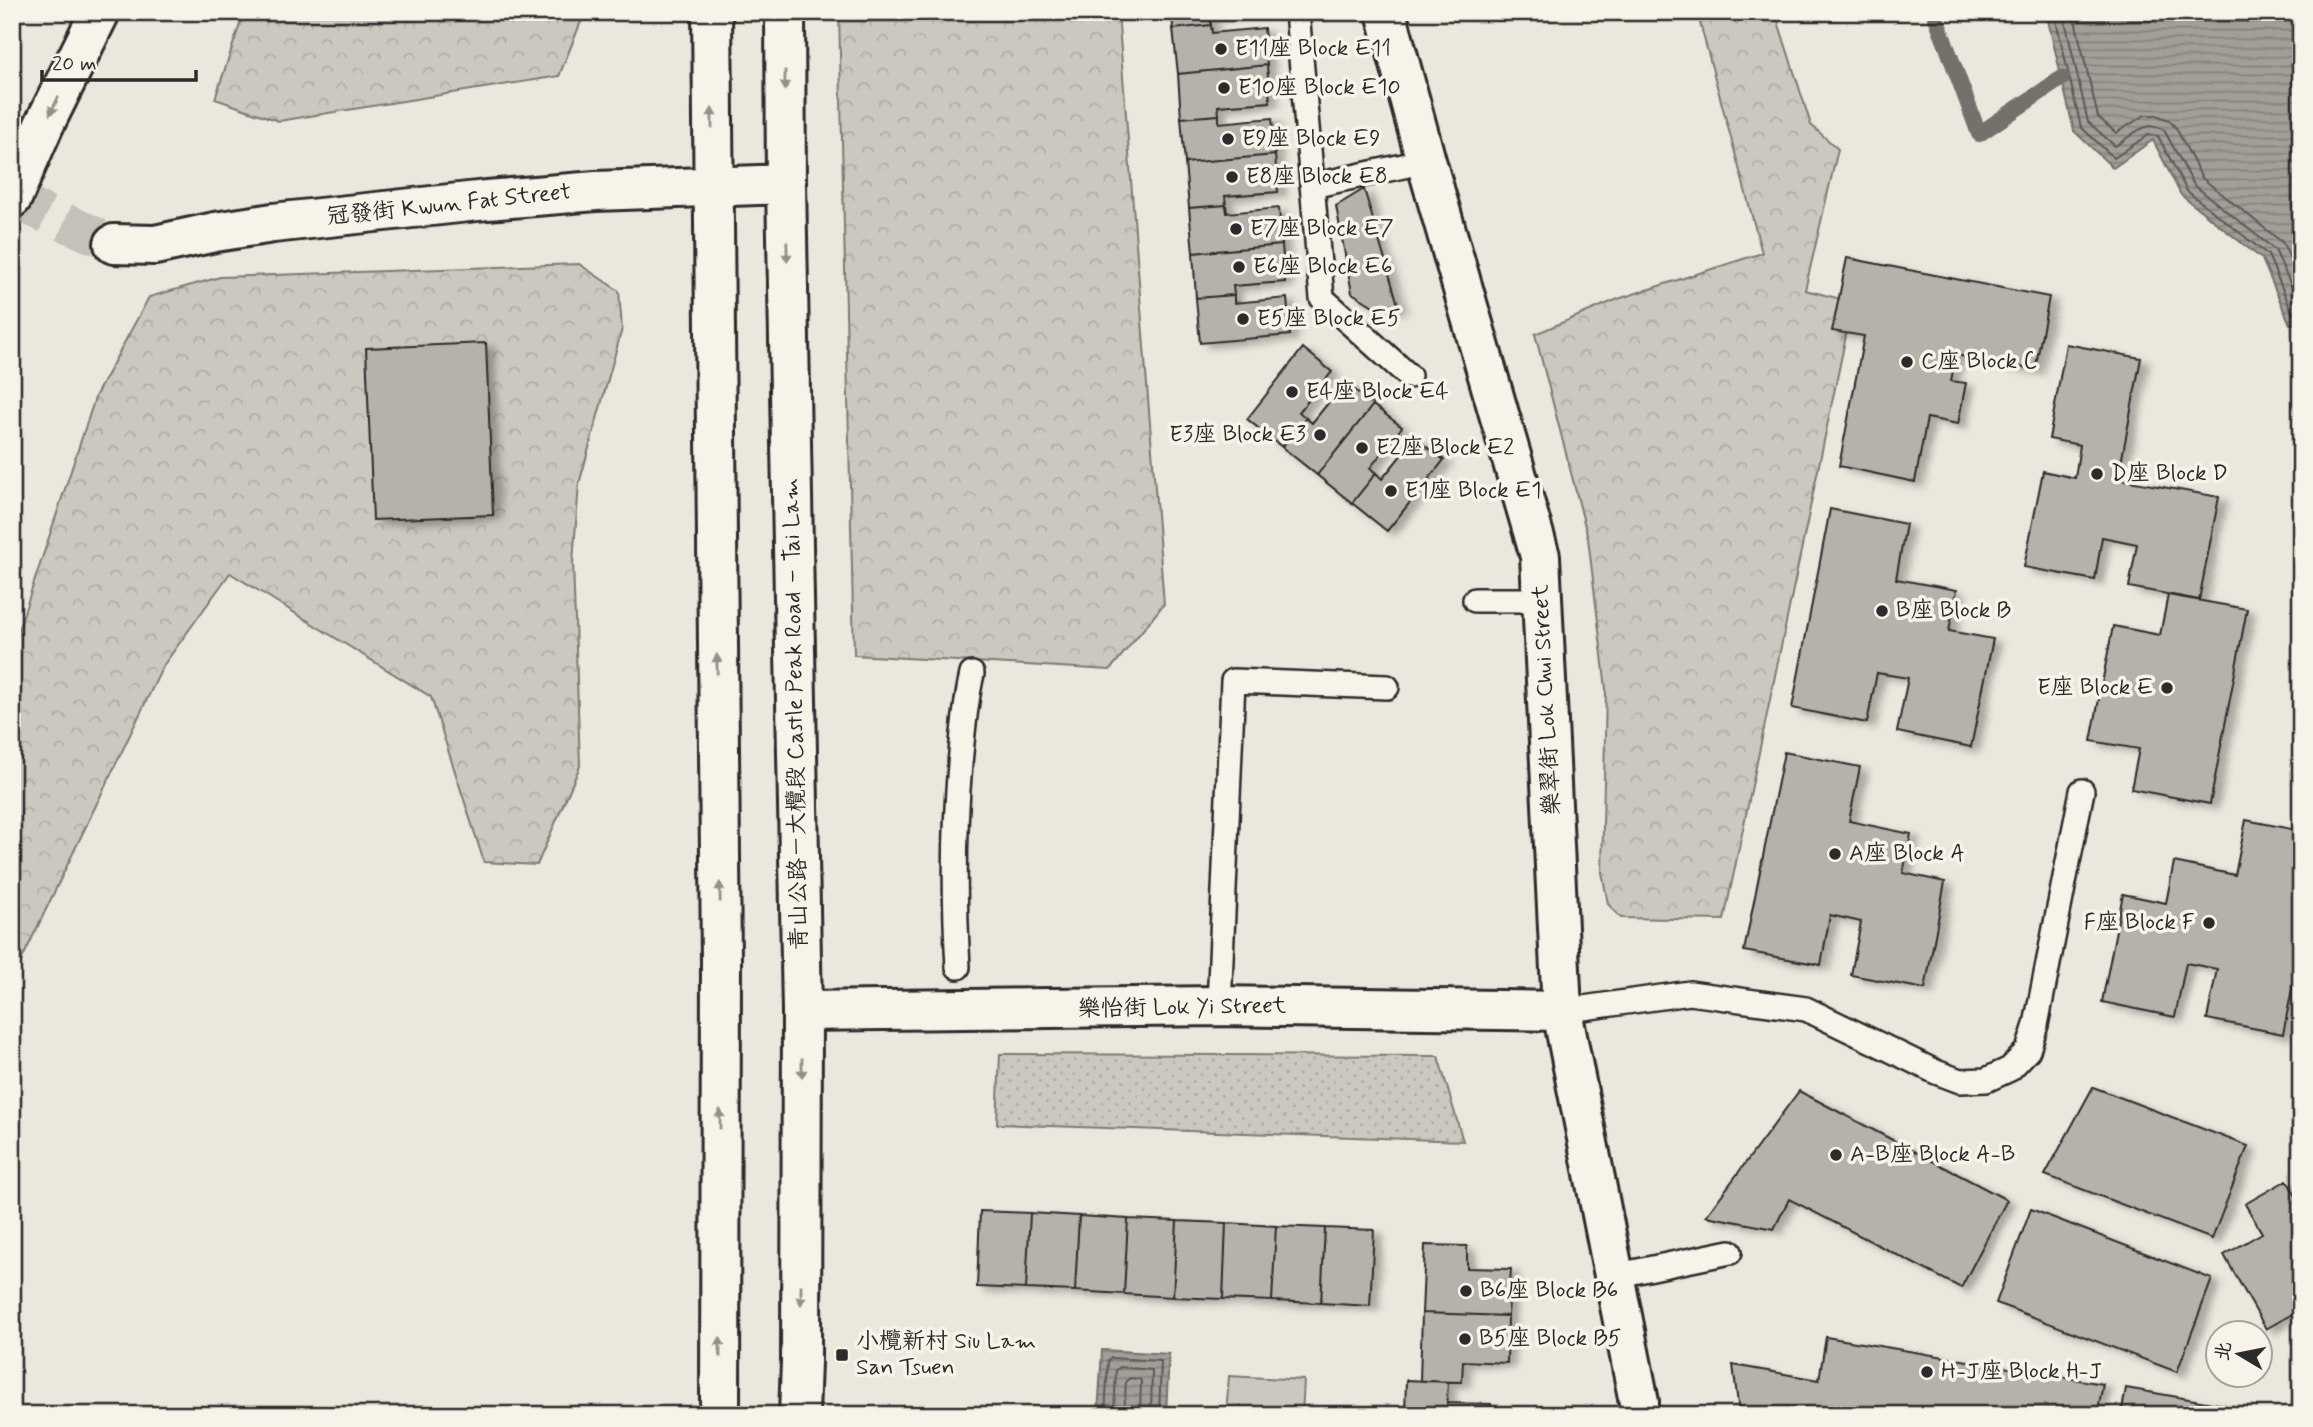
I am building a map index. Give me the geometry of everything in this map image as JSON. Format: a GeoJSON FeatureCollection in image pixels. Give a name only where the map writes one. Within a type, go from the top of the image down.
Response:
{"type":"FeatureCollection","features":[{"type":"Feature","properties":{"kind":"main road"},"geometry":{"type":"LineString","coordinates":[[12,198],[44,125],[100,12]]}},
{"type":"Feature","properties":{"kind":"main road"},"geometry":{"type":"LineString","coordinates":[[712,12],[721,961],[720,1415]]}},
{"type":"Feature","properties":{"kind":"main road","name":"青山公路－大欖段 Castle Peak Road – Tai Lam"},"geometry":{"type":"LineString","coordinates":[[785,12],[802,1011],[799,1415]]}},
{"type":"Feature","properties":{"kind":"main road","name":"樂翠街 Lok Chui Street"},"geometry":{"type":"LineString","coordinates":[[1386,12],[1539,556],[1562,1011],[1640,1408]]}},
{"type":"Feature","properties":{"kind":"main road","name":"冠發街 Kwun Fat Street"},"geometry":{"type":"LineString","coordinates":[[114,244],[155,245],[261,225],[487,200],[596,191],[786,184]]}},
{"type":"Feature","properties":{"kind":"main road","name":"樂怡街 Lok Yi Street"},"geometry":{"type":"LineString","coordinates":[[802,1011],[1219,1006],[1562,1011]]}},
{"type":"Feature","properties":{"kind":"lane"},"geometry":{"type":"LineString","coordinates":[[1297,12],[1322,298],[1409,376]]}},
{"type":"Feature","properties":{"kind":"lane"},"geometry":{"type":"LineString","coordinates":[[1312,186],[1426,161]]}},
{"type":"Feature","properties":{"kind":"lane"},"geometry":{"type":"LineString","coordinates":[[1475,600],[1542,600]]}},
{"type":"Feature","properties":{"kind":"lane"},"geometry":{"type":"LineString","coordinates":[[958,967],[955,910],[956,808],[966,700],[972,674]]}},
{"type":"Feature","properties":{"kind":"lane"},"geometry":{"type":"LineString","coordinates":[[1219,1006],[1233,681],[1387,687]]}},
{"type":"Feature","properties":{"kind":"lane"},"geometry":{"type":"LineString","coordinates":[[1562,1011],[1690,993],[1806,1009],[1936,1072],[1960,1081],[1986,1080],[2010,1069],[2028,1050],[2036,1025],[2082,791]]}},
{"type":"Feature","properties":{"kind":"lane"},"geometry":{"type":"LineString","coordinates":[[1614,1276],[1730,1252]]}},
{"type":"Feature","properties":{"kind":"green space"},"geometry":{"type":"Polygon","coordinates":[[[244,12],[585,12],[559,76],[279,121],[215,99],[244,12]]]}},
{"type":"Feature","properties":{"kind":"green space"},"geometry":{"type":"Polygon","coordinates":[[[839,12],[1118,12],[1164,604],[1110,670],[854,655],[839,12]]]}},
{"type":"Feature","properties":{"kind":"green space"},"geometry":{"type":"Polygon","coordinates":[[[1697,12],[1775,12],[1811,125],[1838,149],[1805,290],[1853,302],[1724,920],[1621,918],[1608,904],[1602,872],[1606,689],[1588,538],[1535,334],[1618,299],[1762,253],[1697,12]]]}},
{"type":"Feature","properties":{"kind":"green space"},"geometry":{"type":"Polygon","coordinates":[[[579,264],[619,291],[622,329],[579,484],[573,562],[580,766],[537,865],[484,862],[431,697],[230,573],[163,666],[12,980],[12,663],[19,628],[96,395],[149,297],[220,277],[579,264]]]}},
{"type":"Feature","properties":{"kind":"green space"},"geometry":{"type":"Polygon","coordinates":[[[1000,1054],[1438,1056],[1463,1141],[997,1124],[1000,1054]]]}},
{"type":"Feature","properties":{"kind":"green space"},"geometry":{"type":"Polygon","coordinates":[[[1229,1376],[1304,1380],[1302,1415],[1226,1415],[1229,1376]]]}},
{"type":"Feature","properties":{"kind":"water"},"geometry":{"type":"Polygon","coordinates":[[[2046,12],[2301,12],[2301,322],[2290,324],[2262,259],[2181,195],[2153,140],[2113,168],[2074,131],[2046,12]]]}},
{"type":"Feature","properties":{"kind":"water"},"geometry":{"type":"Polygon","coordinates":[[[1102,1350],[1169,1354],[1166,1415],[1098,1415],[1102,1350]]]}},
{"type":"Feature","properties":{"kind":"building"},"geometry":{"type":"Polygon","coordinates":[[[1172,12],[1261,12],[1210,16],[1211,25],[1173,29],[1172,12]]]}},
{"type":"Feature","properties":{"kind":"building","name":"E11座 Block E11"},"geometry":{"type":"Polygon","coordinates":[[[1211,25],[1212,33],[1264,28],[1267,65],[1178,74],[1173,29],[1211,25]]]}},
{"type":"Feature","properties":{"kind":"building","name":"E10座 Block E10"},"geometry":{"type":"Polygon","coordinates":[[[1267,65],[1270,102],[1218,106],[1219,115],[1181,118],[1178,74],[1267,65]]]}},
{"type":"Feature","properties":{"kind":"building","name":"E9座 Block E9"},"geometry":{"type":"Polygon","coordinates":[[[1219,115],[1219,123],[1272,118],[1275,155],[1185,163],[1181,118],[1219,115]]]}},
{"type":"Feature","properties":{"kind":"building","name":"E8座 Block E8"},"geometry":{"type":"Polygon","coordinates":[[[1275,155],[1278,192],[1225,196],[1226,205],[1189,208],[1185,163],[1275,155]]]}},
{"type":"Feature","properties":{"kind":"building"},"geometry":{"type":"Polygon","coordinates":[[[1364,189],[1399,308],[1375,307],[1352,293],[1336,206],[1364,189]]]}},
{"type":"Feature","properties":{"kind":"building","name":"E7座 Block E7"},"geometry":{"type":"Polygon","coordinates":[[[1226,205],[1227,213],[1279,208],[1282,245],[1193,253],[1189,208],[1226,205]]]}},
{"type":"Feature","properties":{"kind":"building","name":"E6座 Block E6"},"geometry":{"type":"Polygon","coordinates":[[[1282,245],[1285,282],[1233,286],[1234,295],[1196,298],[1193,253],[1282,245]]]}},
{"type":"Feature","properties":{"kind":"building","name":"C座 Block C"},"geometry":{"type":"Polygon","coordinates":[[[1847,258],[2049,297],[2035,370],[1956,355],[1951,381],[1966,383],[1958,424],[1927,418],[1915,482],[1839,466],[1864,336],[1832,331],[1847,258]]]}},
{"type":"Feature","properties":{"kind":"building","name":"E5座 Block E5"},"geometry":{"type":"Polygon","coordinates":[[[1234,295],[1234,303],[1287,298],[1290,335],[1200,343],[1196,298],[1234,295]]]}},
{"type":"Feature","properties":{"kind":"building"},"geometry":{"type":"Polygon","coordinates":[[[486,343],[493,515],[373,520],[366,348],[486,343]]]}},
{"type":"Feature","properties":{"kind":"building","name":"D座 Block D"},"geometry":{"type":"Polygon","coordinates":[[[2066,344],[2141,358],[2118,479],[2219,497],[2199,600],[2129,587],[2137,544],[2102,537],[2095,580],[2024,567],[2043,471],[2075,478],[2080,445],[2049,439],[2066,344]]]}},
{"type":"Feature","properties":{"kind":"building","name":"E4座 Block E4"},"geometry":{"type":"Polygon","coordinates":[[[1303,348],[1332,372],[1299,412],[1306,418],[1282,447],[1247,419],[1303,348]]]}},
{"type":"Feature","properties":{"kind":"building","name":"E3座 Block E3"},"geometry":{"type":"Polygon","coordinates":[[[1345,382],[1373,405],[1317,475],[1282,447],[1306,418],[1312,423],[1345,382]]]}},
{"type":"Feature","properties":{"kind":"building","name":"E2座 Block E2"},"geometry":{"type":"Polygon","coordinates":[[[1373,405],[1402,427],[1370,468],[1376,473],[1352,503],[1317,475],[1373,405]]]}},
{"type":"Feature","properties":{"kind":"building","name":"E1座 Block E1"},"geometry":{"type":"Polygon","coordinates":[[[1415,438],[1444,460],[1387,531],[1352,503],[1376,473],[1382,479],[1415,438]]]}},
{"type":"Feature","properties":{"kind":"building","name":"B座 Block B"},"geometry":{"type":"Polygon","coordinates":[[[1830,509],[1906,524],[1896,579],[1957,590],[1949,631],[1993,639],[1971,747],[1897,732],[1908,678],[1877,673],[1867,723],[1792,708],[1830,509]]]}},
{"type":"Feature","properties":{"kind":"building","name":"E座 Block E"},"geometry":{"type":"Polygon","coordinates":[[[2168,595],[2247,609],[2210,804],[2131,789],[2139,749],[2091,741],[2113,626],[2160,635],[2168,595]]]}},
{"type":"Feature","properties":{"kind":"building","name":"A座 Block A"},"geometry":{"type":"Polygon","coordinates":[[[1784,752],[1860,767],[1849,821],[1911,834],[1903,873],[1945,882],[1925,989],[1851,975],[1861,922],[1830,915],[1821,965],[1744,951],[1784,752]]]}},
{"type":"Feature","properties":{"kind":"building","name":"F座 Block F"},"geometry":{"type":"Polygon","coordinates":[[[2246,820],[2301,831],[2301,944],[2283,1034],[2207,1019],[2217,969],[2186,963],[2175,1017],[2102,1002],[2123,894],[2166,903],[2174,862],[2235,875],[2246,820]]]}},
{"type":"Feature","properties":{"kind":"building"},"geometry":{"type":"Polygon","coordinates":[[[2093,1087],[2248,1146],[2212,1239],[2045,1175],[2093,1087]]]}},
{"type":"Feature","properties":{"kind":"building","name":"A-B座 Block A-B"},"geometry":{"type":"Polygon","coordinates":[[[1799,1091],[2007,1200],[1961,1288],[1789,1199],[1774,1229],[1706,1216],[1799,1091]]]}},
{"type":"Feature","properties":{"kind":"building"},"geometry":{"type":"Polygon","coordinates":[[[2287,1180],[2301,1205],[2301,1309],[2274,1324],[2274,1318],[2260,1318],[2224,1255],[2262,1233],[2245,1204],[2287,1180]]]}},
{"type":"Feature","properties":{"kind":"building"},"geometry":{"type":"Polygon","coordinates":[[[2031,1209],[2212,1279],[2177,1372],[1996,1303],[2031,1209]]]}},
{"type":"Feature","properties":{"kind":"building"},"geometry":{"type":"Polygon","coordinates":[[[980,1211],[1030,1213],[1026,1289],[977,1287],[980,1211]]]}},
{"type":"Feature","properties":{"kind":"building"},"geometry":{"type":"Polygon","coordinates":[[[1030,1213],[1079,1216],[1075,1291],[1026,1289],[1030,1213]]]}},
{"type":"Feature","properties":{"kind":"building"},"geometry":{"type":"Polygon","coordinates":[[[1079,1216],[1128,1219],[1124,1294],[1075,1291],[1079,1216]]]}},
{"type":"Feature","properties":{"kind":"building"},"geometry":{"type":"Polygon","coordinates":[[[1128,1219],[1177,1221],[1173,1297],[1124,1294],[1128,1219]]]}},
{"type":"Feature","properties":{"kind":"building"},"geometry":{"type":"Polygon","coordinates":[[[1177,1221],[1226,1223],[1223,1299],[1173,1297],[1177,1221]]]}},
{"type":"Feature","properties":{"kind":"building"},"geometry":{"type":"Polygon","coordinates":[[[1226,1223],[1276,1226],[1272,1301],[1223,1299],[1226,1223]]]}},
{"type":"Feature","properties":{"kind":"building"},"geometry":{"type":"Polygon","coordinates":[[[1276,1226],[1325,1228],[1321,1303],[1272,1301],[1276,1226]]]}},
{"type":"Feature","properties":{"kind":"building"},"geometry":{"type":"Polygon","coordinates":[[[1325,1228],[1374,1230],[1370,1306],[1321,1303],[1325,1228]]]}},
{"type":"Feature","properties":{"kind":"building","name":"B6座 Block B6"},"geometry":{"type":"Polygon","coordinates":[[[1425,1245],[1467,1246],[1467,1268],[1511,1269],[1508,1316],[1422,1313],[1425,1245]]]}},
{"type":"Feature","properties":{"kind":"building","name":"B5座 Block B5"},"geometry":{"type":"Polygon","coordinates":[[[1422,1313],[1508,1316],[1507,1363],[1463,1361],[1462,1382],[1420,1381],[1422,1313]]]}},
{"type":"Feature","properties":{"kind":"building","name":"H-J座 Block H-J"},"geometry":{"type":"Polygon","coordinates":[[[1826,1337],[2103,1384],[2097,1415],[1757,1415],[1739,1412],[1733,1365],[1819,1380],[1826,1337]]]}},
{"type":"Feature","properties":{"kind":"building"},"geometry":{"type":"Polygon","coordinates":[[[1406,1380],[1448,1382],[1447,1403],[1491,1404],[1491,1415],[1405,1415],[1406,1380]]]}},
{"type":"Feature","properties":{"kind":"building"},"geometry":{"type":"Polygon","coordinates":[[[2126,1388],[2235,1407],[2234,1415],[2121,1415],[2126,1388]]]}},
{"type":"Feature","properties":{"kind":"waterway"},"geometry":{"type":"LineString","coordinates":[[1934,12],[1979,134],[2062,78]]}},
{"type":"Feature","properties":{"kind":"tunnel"},"geometry":{"type":"LineString","coordinates":[[12,199],[114,244]]}},
{"type":"Feature","properties":{"kind":"place","name":"E11座 Block E11"},"geometry":{"type":"Point","coordinates":[1221,49]}},
{"type":"Feature","properties":{"kind":"place","name":"E10座 Block E10"},"geometry":{"type":"Point","coordinates":[1224,88]}},
{"type":"Feature","properties":{"kind":"place","name":"E9座 Block E9"},"geometry":{"type":"Point","coordinates":[1228,139]}},
{"type":"Feature","properties":{"kind":"place","name":"E8座 Block E8"},"geometry":{"type":"Point","coordinates":[1232,177]}},
{"type":"Feature","properties":{"kind":"place","name":"E7座 Block E7"},"geometry":{"type":"Point","coordinates":[1236,229]}},
{"type":"Feature","properties":{"kind":"place","name":"E6座 Block E6"},"geometry":{"type":"Point","coordinates":[1239,267]}},
{"type":"Feature","properties":{"kind":"place","name":"E5座 Block E5"},"geometry":{"type":"Point","coordinates":[1243,319]}},
{"type":"Feature","properties":{"kind":"place","name":"C座 Block C"},"geometry":{"type":"Point","coordinates":[1907,362]}},
{"type":"Feature","properties":{"kind":"place","name":"E4座 Block E4"},"geometry":{"type":"Point","coordinates":[1292,392]}},
{"type":"Feature","properties":{"kind":"place","name":"E3座 Block E3"},"geometry":{"type":"Point","coordinates":[1320,435]}},
{"type":"Feature","properties":{"kind":"place","name":"E2座 Block E2"},"geometry":{"type":"Point","coordinates":[1362,448]}},
{"type":"Feature","properties":{"kind":"place","name":"D座 Block D"},"geometry":{"type":"Point","coordinates":[2097,474]}},
{"type":"Feature","properties":{"kind":"place","name":"E1座 Block E1"},"geometry":{"type":"Point","coordinates":[1391,491]}},
{"type":"Feature","properties":{"kind":"place","name":"B座 Block B"},"geometry":{"type":"Point","coordinates":[1882,611]}},
{"type":"Feature","properties":{"kind":"place","name":"E座 Block E"},"geometry":{"type":"Point","coordinates":[2167,688]}},
{"type":"Feature","properties":{"kind":"place","name":"A座 Block A"},"geometry":{"type":"Point","coordinates":[1835,854]}},
{"type":"Feature","properties":{"kind":"place","name":"F座 Block F"},"geometry":{"type":"Point","coordinates":[2209,923]}},
{"type":"Feature","properties":{"kind":"place","name":"A-B座 Block A-B"},"geometry":{"type":"Point","coordinates":[1836,1155]}},
{"type":"Feature","properties":{"kind":"place","name":"B6座 Block B6"},"geometry":{"type":"Point","coordinates":[1466,1291]}},
{"type":"Feature","properties":{"kind":"place","name":"B5座 Block B5"},"geometry":{"type":"Point","coordinates":[1465,1339]}},
{"type":"Feature","properties":{"kind":"place","name":"小欖新村 Siu Lam San Tsuen"},"geometry":{"type":"Point","coordinates":[842,1355]}},
{"type":"Feature","properties":{"kind":"place","name":"H-J座 Block H-J"},"geometry":{"type":"Point","coordinates":[1927,1372]}}]}
